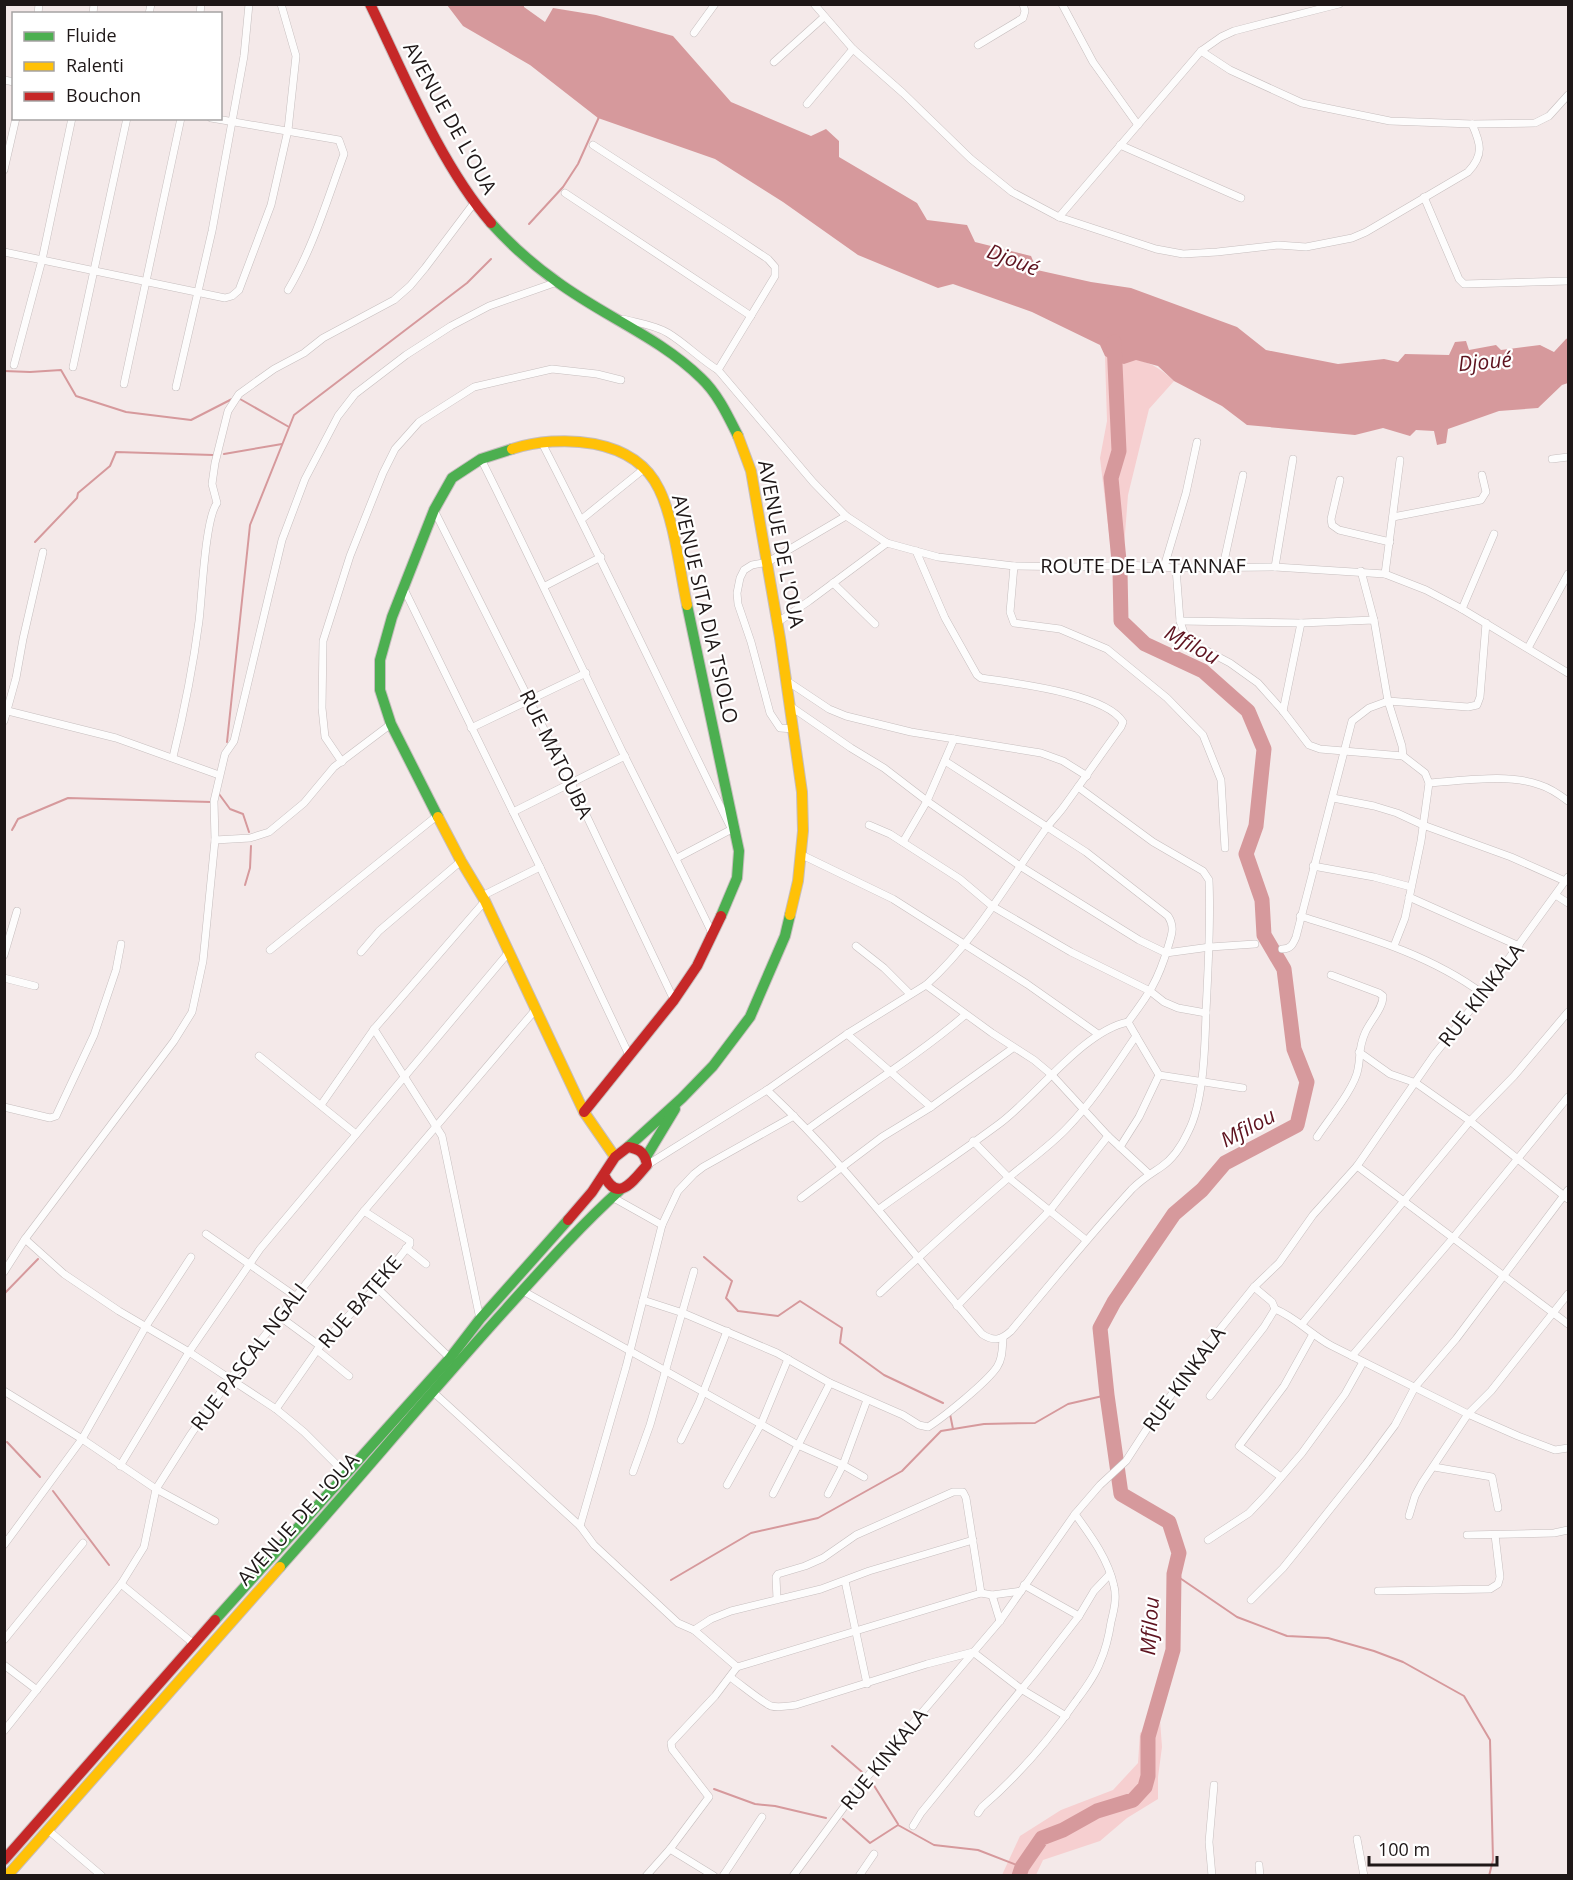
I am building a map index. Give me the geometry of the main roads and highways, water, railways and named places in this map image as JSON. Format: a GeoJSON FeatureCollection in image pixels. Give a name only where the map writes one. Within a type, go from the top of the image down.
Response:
{"type":"FeatureCollection","features":[{"type":"Feature","properties":{"kind":"main road","name":"AVENUE DE L'OUA"},"geometry":{"type":"LineString","coordinates":[[8,1867],[194,1644],[450,1358],[480,1319],[582,1204],[615,1157],[682,1098],[713,1066],[750,1017],[785,936],[792,910],[802,855],[802,792],[794,729],[768,562],[751,471],[726,411],[702,378],[618,318],[557,282],[511,245],[474,203],[430,128],[370,4]]}},
{"type":"Feature","properties":{"kind":"main road","name":"AVENUE SITA DIA TSIOLO"},"geometry":{"type":"LineString","coordinates":[[584,1112],[674,1000],[697,966],[737,878],[739,851],[668,515],[659,489],[645,468],[618,452],[587,442],[570,440],[522,446],[481,459],[452,478],[434,510],[403,587],[380,660],[380,690],[391,724],[483,899],[584,1112],[615,1157]]}},
{"type":"Feature","properties":{"kind":"main road","name":"AVENUE DE L'OUA"},"geometry":{"type":"LineString","coordinates":[[8,1867],[48,1830],[367,1469],[432,1392],[589,1218],[616,1193],[636,1179],[682,1098]]}},
{"type":"Feature","properties":{"kind":"main road"},"geometry":{"type":"LineString","coordinates":[[628,1147],[639,1149],[647,1161]]}},
{"type":"Feature","properties":{"kind":"main road"},"geometry":{"type":"LineString","coordinates":[[604,1174],[616,1193]]}},
{"type":"Feature","properties":{"kind":"water","name":"Djoué"},"geometry":{"type":"Polygon","coordinates":[[[447,5],[524,5],[545,22],[553,8],[596,15],[673,36],[731,102],[811,136],[826,129],[839,141],[839,157],[917,203],[927,220],[967,225],[975,242],[1031,256],[1037,270],[1131,288],[1237,327],[1266,350],[1338,364],[1384,359],[1398,362],[1405,354],[1449,355],[1455,342],[1466,341],[1469,350],[1496,345],[1501,350],[1540,345],[1554,352],[1568,338],[1568,383],[1562,385],[1538,408],[1499,411],[1448,429],[1446,443],[1437,445],[1434,431],[1416,430],[1410,436],[1383,428],[1355,435],[1247,425],[1222,406],[1174,381],[1158,366],[1136,360],[1124,364],[1115,362],[1105,356],[1100,345],[1032,312],[953,284],[938,288],[858,255],[783,202],[715,159],[598,118],[530,65],[463,26],[447,5]]]}},
{"type":"Feature","properties":{"kind":"waterway"},"geometry":{"type":"LineString","coordinates":[[529,224],[563,187],[578,164],[599,117]]}},
{"type":"Feature","properties":{"kind":"waterway"},"geometry":{"type":"LineString","coordinates":[[227,742],[250,525],[294,415],[467,283],[491,259]]}},
{"type":"Feature","properties":{"kind":"waterway","name":"Mfilou"},"geometry":{"type":"LineString","coordinates":[[1019,1876],[1022,1867],[1042,1838],[1063,1830],[1097,1811],[1133,1800],[1145,1787],[1148,1776],[1148,1737],[1173,1650],[1174,1574],[1179,1553],[1169,1522],[1121,1494],[1100,1328],[1114,1302],[1174,1214],[1202,1190],[1225,1163],[1297,1125],[1307,1082],[1294,1049],[1284,969],[1264,935],[1262,900],[1246,854],[1256,826],[1264,749],[1248,711],[1203,671],[1145,644],[1121,621],[1120,571],[1111,478],[1119,451],[1114,342]]}},
{"type":"Feature","properties":{"kind":"waterway"},"geometry":{"type":"LineString","coordinates":[[4,371],[61,370],[76,396],[126,412],[191,420],[232,399]]}},
{"type":"Feature","properties":{"kind":"waterway"},"geometry":{"type":"LineString","coordinates":[[240,399],[289,427]]}},
{"type":"Feature","properties":{"kind":"waterway"},"geometry":{"type":"LineString","coordinates":[[224,454],[282,444]]}},
{"type":"Feature","properties":{"kind":"waterway"},"geometry":{"type":"LineString","coordinates":[[35,542],[77,498],[78,493],[110,466],[116,452],[213,455]]}},
{"type":"Feature","properties":{"kind":"waterway"},"geometry":{"type":"LineString","coordinates":[[219,792],[230,809],[243,814],[249,832]]}},
{"type":"Feature","properties":{"kind":"waterway"},"geometry":{"type":"LineString","coordinates":[[15,825],[12,830],[18,819],[68,798],[211,802]]}},
{"type":"Feature","properties":{"kind":"waterway"},"geometry":{"type":"LineString","coordinates":[[245,885],[250,868],[251,846]]}},
{"type":"Feature","properties":{"kind":"waterway"},"geometry":{"type":"LineString","coordinates":[[704,1257],[732,1281],[726,1298],[738,1311],[778,1316],[800,1301],[842,1328],[840,1343],[884,1375],[943,1403]]}},
{"type":"Feature","properties":{"kind":"waterway"},"geometry":{"type":"LineString","coordinates":[[4,1294],[38,1259]]}},
{"type":"Feature","properties":{"kind":"waterway"},"geometry":{"type":"LineString","coordinates":[[671,1580],[751,1533],[818,1518],[902,1471],[941,1431],[984,1424],[1035,1423],[1068,1404],[1107,1395]]}},
{"type":"Feature","properties":{"kind":"waterway"},"geometry":{"type":"LineString","coordinates":[[950,1414],[953,1429]]}},
{"type":"Feature","properties":{"kind":"waterway"},"geometry":{"type":"LineString","coordinates":[[7,1442],[40,1477]]}},
{"type":"Feature","properties":{"kind":"waterway"},"geometry":{"type":"LineString","coordinates":[[53,1491],[109,1565]]}},
{"type":"Feature","properties":{"kind":"waterway"},"geometry":{"type":"LineString","coordinates":[[1174,1574],[1237,1617],[1287,1636],[1328,1638],[1374,1651],[1403,1662],[1464,1696],[1490,1740],[1493,1860],[1489,1876]]}},
{"type":"Feature","properties":{"kind":"waterway"},"geometry":{"type":"LineString","coordinates":[[832,1746],[862,1772]]}},
{"type":"Feature","properties":{"kind":"waterway"},"geometry":{"type":"LineString","coordinates":[[873,1784],[898,1824]]}},
{"type":"Feature","properties":{"kind":"waterway"},"geometry":{"type":"LineString","coordinates":[[714,1789],[755,1804],[775,1806],[826,1818]]}},
{"type":"Feature","properties":{"kind":"waterway"},"geometry":{"type":"LineString","coordinates":[[843,1819],[870,1843],[898,1825],[934,1845],[978,1850],[1022,1867]]}}]}
